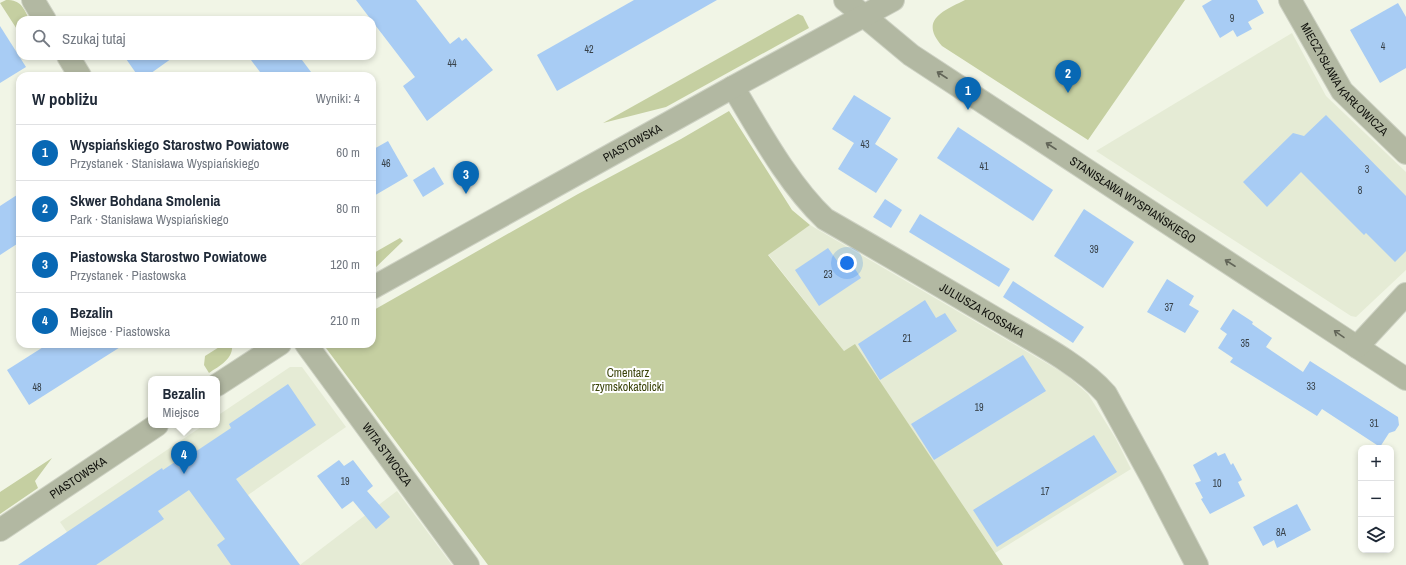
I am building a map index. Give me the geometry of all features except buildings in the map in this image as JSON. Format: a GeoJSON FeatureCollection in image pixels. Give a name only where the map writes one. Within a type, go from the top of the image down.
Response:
{"type":"FeatureCollection","features":[{"type":"Feature","properties":{"kind":"street"},"geometry":{"type":"LineString","coordinates":[[33,0],[43,16]]}},
{"type":"Feature","properties":{"kind":"street","name":"STANISŁAWA WYSPIAŃSKIEGO"},"geometry":{"type":"LineString","coordinates":[[845,0],[912,55],[1406,379]]}},
{"type":"Feature","properties":{"kind":"street","name":"PIASTOWSKA"},"geometry":{"type":"LineString","coordinates":[[376,286],[733,87],[893,0]]}},
{"type":"Feature","properties":{"kind":"street","name":"MIECZYSŁAWA KARŁOWICZA"},"geometry":{"type":"LineString","coordinates":[[1290,0],[1342,91],[1406,153]]}},
{"type":"Feature","properties":{"kind":"street"},"geometry":{"type":"LineString","coordinates":[[70,60],[78,72]]}},
{"type":"Feature","properties":{"kind":"street","name":"JULIUSZA KOSSAKA"},"geometry":{"type":"LineString","coordinates":[[733,87],[791,179],[809,203],[825,218],[1019,332],[1084,373],[1097,383],[1106,394],[1154,480],[1197,565]]}},
{"type":"Feature","properties":{"kind":"street"},"geometry":{"type":"LineString","coordinates":[[1357,347],[1406,294]]}},
{"type":"Feature","properties":{"kind":"street"},"geometry":{"type":"LineString","coordinates":[[220,382],[254,351],[265,348]]}},
{"type":"Feature","properties":{"kind":"street","name":"WITA STWOSZA"},"geometry":{"type":"LineString","coordinates":[[309,348],[468,565]]}},
{"type":"Feature","properties":{"kind":"street","name":"PIASTOWSKA"},"geometry":{"type":"LineString","coordinates":[[0,530],[153,428]]}},
{"type":"Feature","properties":{"kind":"shaded area"},"geometry":{"type":"Polygon","coordinates":[[[1292,33],[1326,96],[1406,172],[1406,270],[1356,317],[1351,316],[1096,151],[1292,33]]]}},
{"type":"Feature","properties":{"kind":"shaded area"},"geometry":{"type":"Polygon","coordinates":[[[810,225],[1065,374],[1088,394],[1116,439],[1131,469],[995,553],[855,345],[844,351],[768,254],[810,225]]]}},
{"type":"Feature","properties":{"kind":"shaded area"},"geometry":{"type":"Polygon","coordinates":[[[290,367],[302,367],[346,427],[248,495],[300,565],[90,565],[60,522],[200,428],[220,428],[220,414],[290,367]]]}},
{"type":"Feature","properties":{"kind":"shaded area"},"geometry":{"type":"Polygon","coordinates":[[[397,491],[452,565],[300,565],[397,491]]]}},
{"type":"Feature","properties":{"kind":"green space"},"geometry":{"type":"Polygon","coordinates":[[[6,0],[16,1],[24,8],[28,16],[16,16],[16,28],[0,3],[6,0]]]}},
{"type":"Feature","properties":{"kind":"green space"},"geometry":{"type":"Polygon","coordinates":[[[965,0],[1185,0],[1088,140],[942,46],[935,37],[933,23],[942,13],[965,0]]]}},
{"type":"Feature","properties":{"kind":"green space"},"geometry":{"type":"Polygon","coordinates":[[[798,14],[803,16],[809,28],[666,107],[603,123],[798,14]]]}},
{"type":"Feature","properties":{"kind":"green space","name":"Cmentarz rzymskokatolicki"},"geometry":{"type":"Polygon","coordinates":[[[729,111],[792,210],[810,225],[768,255],[844,351],[855,344],[1003,565],[488,565],[326,348],[376,348],[376,309],[578,194],[681,139],[729,111]]]}},
{"type":"Feature","properties":{"kind":"green space"},"geometry":{"type":"Polygon","coordinates":[[[400,238],[403,241],[376,267],[376,252],[400,238]]]}},
{"type":"Feature","properties":{"kind":"green space"},"geometry":{"type":"Polygon","coordinates":[[[218,348],[232,348],[231,354],[225,362],[209,373],[204,365],[205,356],[218,348]]]}},
{"type":"Feature","properties":{"kind":"green space"},"geometry":{"type":"Polygon","coordinates":[[[52,458],[35,481],[38,488],[0,514],[0,492],[52,458]]]}},
{"type":"Feature","properties":{"kind":"place","name":"Skwer Bohdana Smolenia"},"geometry":{"type":"Point","coordinates":[1068,93]}},
{"type":"Feature","properties":{"kind":"place","name":"Wyspiańskiego Starostwo Powiatowe"},"geometry":{"type":"Point","coordinates":[968,110]}},
{"type":"Feature","properties":{"kind":"place","name":"Piastowska Starostwo Powiatowe"},"geometry":{"type":"Point","coordinates":[466,194]}},
{"type":"Feature","properties":{"kind":"place","name":"Bezalin"},"geometry":{"type":"Point","coordinates":[184,474]}}]}
